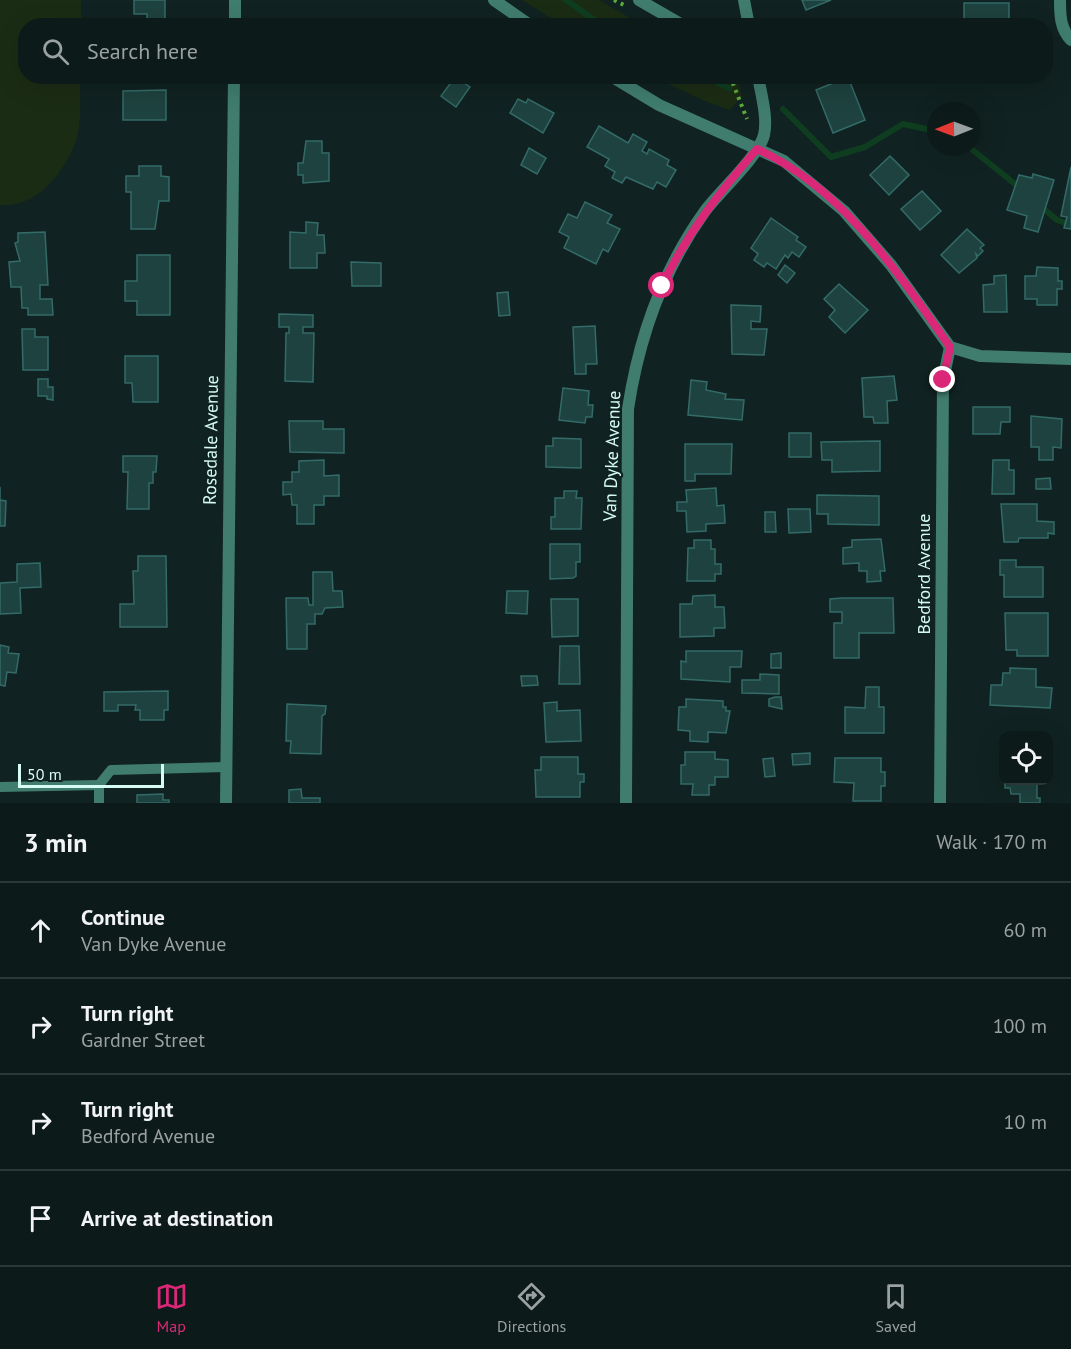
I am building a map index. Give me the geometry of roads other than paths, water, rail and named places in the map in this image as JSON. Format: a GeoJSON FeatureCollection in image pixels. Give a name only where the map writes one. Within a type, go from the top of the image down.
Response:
{"type":"FeatureCollection","features":[{"type":"Feature","properties":{"kind":"street"},"geometry":{"type":"LineString","coordinates":[[235,0],[235,18]]}},
{"type":"Feature","properties":{"kind":"street"},"geometry":{"type":"LineString","coordinates":[[494,0],[520,18]]}},
{"type":"Feature","properties":{"kind":"street"},"geometry":{"type":"LineString","coordinates":[[639,0],[670,18]]}},
{"type":"Feature","properties":{"kind":"street"},"geometry":{"type":"LineString","coordinates":[[744,0],[747,18]]}},
{"type":"Feature","properties":{"kind":"street"},"geometry":{"type":"LineString","coordinates":[[1060,0],[1060,18],[1069,38]]}},
{"type":"Feature","properties":{"kind":"street","name":"Rosedale Avenue"},"geometry":{"type":"LineString","coordinates":[[226,803],[234,84]]}},
{"type":"Feature","properties":{"kind":"street"},"geometry":{"type":"LineString","coordinates":[[624,84],[659,105],[784,161],[844,211],[891,265],[950,347],[980,356],[1071,359]]}},
{"type":"Feature","properties":{"kind":"street","name":"Van Dyke Avenue"},"geometry":{"type":"LineString","coordinates":[[626,803],[628,409],[635,364],[647,322],[679,249],[706,209],[757,149],[764,135],[765,126],[759,84]]}},
{"type":"Feature","properties":{"kind":"street","name":"Bedford Avenue"},"geometry":{"type":"LineString","coordinates":[[940,803],[943,380],[950,347]]}},
{"type":"Feature","properties":{"kind":"lane"},"geometry":{"type":"LineString","coordinates":[[99,803],[99,785],[111,770],[226,767]]}},
{"type":"Feature","properties":{"kind":"lane"},"geometry":{"type":"LineString","coordinates":[[0,787],[99,785]]}},
{"type":"Feature","properties":{"kind":"waterway"},"geometry":{"type":"LineString","coordinates":[[566,0],[592,18]]}},
{"type":"Feature","properties":{"kind":"waterway"},"geometry":{"type":"LineString","coordinates":[[721,84],[729,88]]}},
{"type":"Feature","properties":{"kind":"waterway"},"geometry":{"type":"LineString","coordinates":[[783,109],[831,157],[865,147],[903,124],[927,129]]}},
{"type":"Feature","properties":{"kind":"waterway"},"geometry":{"type":"LineString","coordinates":[[980,156],[1020,188]]}},
{"type":"Feature","properties":{"kind":"waterway"},"geometry":{"type":"LineString","coordinates":[[1039,205],[1057,220],[1071,225]]}}]}
